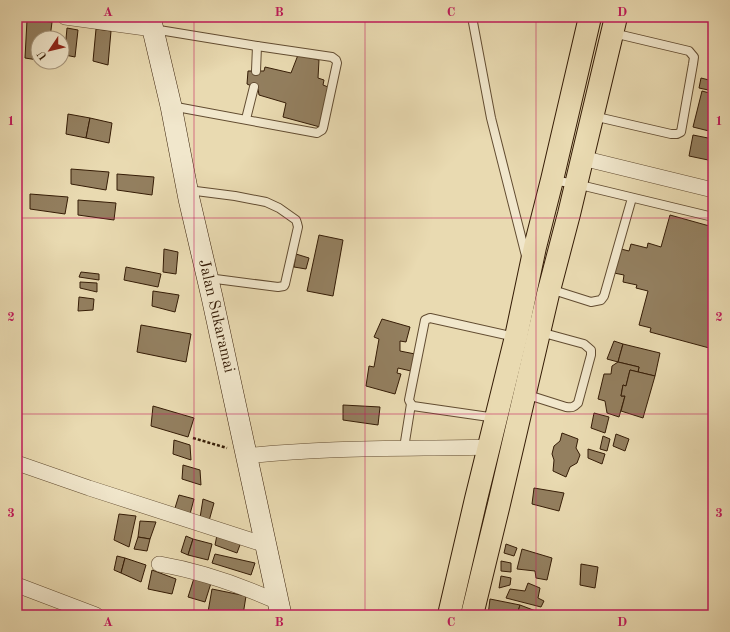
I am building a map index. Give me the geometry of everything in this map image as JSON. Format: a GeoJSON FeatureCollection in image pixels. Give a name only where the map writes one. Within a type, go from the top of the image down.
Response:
{"type":"FeatureCollection","features":[{"type":"Feature","properties":{"kind":"main road"},"geometry":{"type":"LineString","coordinates":[[449,615],[516,337],[535,247],[590,17]]}},
{"type":"Feature","properties":{"kind":"main road"},"geometry":{"type":"LineString","coordinates":[[472,615],[614,25]]}},
{"type":"Feature","properties":{"kind":"main road"},"geometry":{"type":"LineString","coordinates":[[476,499],[499,504]]}},
{"type":"Feature","properties":{"kind":"street"},"geometry":{"type":"LineString","coordinates":[[65,17],[152,23]]}},
{"type":"Feature","properties":{"kind":"street","name":"Jalan Sukaramai"},"geometry":{"type":"LineString","coordinates":[[152,23],[171,106],[187,189],[208,278],[280,608]]}},
{"type":"Feature","properties":{"kind":"street"},"geometry":{"type":"LineString","coordinates":[[582,158],[713,190]]}},
{"type":"Feature","properties":{"kind":"street"},"geometry":{"type":"LineString","coordinates":[[246,456],[278,452],[355,449],[489,447]]}},
{"type":"Feature","properties":{"kind":"street"},"geometry":{"type":"LineString","coordinates":[[17,463],[266,546]]}},
{"type":"Feature","properties":{"kind":"street"},"geometry":{"type":"LineString","coordinates":[[159,564],[195,572],[242,587],[280,608]]}},
{"type":"Feature","properties":{"kind":"street"},"geometry":{"type":"LineString","coordinates":[[17,585],[96,615]]}},
{"type":"Feature","properties":{"kind":"lane"},"geometry":{"type":"LineString","coordinates":[[472,17],[492,118],[530,272]]}},
{"type":"Feature","properties":{"kind":"lane"},"geometry":{"type":"LineString","coordinates":[[152,23],[258,46],[332,57],[337,63],[323,128],[316,133],[171,106]]}},
{"type":"Feature","properties":{"kind":"lane"},"geometry":{"type":"LineString","coordinates":[[592,116],[671,134],[681,132],[694,57],[689,51],[614,25]]}},
{"type":"Feature","properties":{"kind":"lane"},"geometry":{"type":"LineString","coordinates":[[256,71],[258,46]]}},
{"type":"Feature","properties":{"kind":"lane"},"geometry":{"type":"LineString","coordinates":[[246,119],[254,87]]}},
{"type":"Feature","properties":{"kind":"lane"},"geometry":{"type":"LineString","coordinates":[[552,180],[576,184],[713,217]]}},
{"type":"Feature","properties":{"kind":"lane"},"geometry":{"type":"LineString","coordinates":[[187,189],[266,202],[279,208],[298,223],[286,284],[284,286],[278,287],[208,278]]}},
{"type":"Feature","properties":{"kind":"lane"},"geometry":{"type":"LineString","coordinates":[[550,289],[591,302],[601,300],[604,296],[632,198]]}},
{"type":"Feature","properties":{"kind":"lane"},"geometry":{"type":"LineString","coordinates":[[404,448],[411,404],[409,400],[425,320],[430,318],[516,337]]}},
{"type":"Feature","properties":{"kind":"lane"},"geometry":{"type":"LineString","coordinates":[[525,394],[572,408],[578,403],[591,355],[591,350],[584,344],[539,332]]}},
{"type":"Feature","properties":{"kind":"lane"},"geometry":{"type":"LineString","coordinates":[[411,404],[413,406],[496,418]]}},
{"type":"Feature","properties":{"kind":"path"},"geometry":{"type":"LineString","coordinates":[[193,438],[236,450],[246,456]]}},
{"type":"Feature","properties":{"kind":"building"},"geometry":{"type":"Polygon","coordinates":[[[27,20],[52,22],[51,30],[30,30],[30,59],[25,58],[27,20]]]}},
{"type":"Feature","properties":{"kind":"building"},"geometry":{"type":"Polygon","coordinates":[[[17,24],[20,24],[18,58],[17,58],[17,24]]]}},
{"type":"Feature","properties":{"kind":"building"},"geometry":{"type":"Polygon","coordinates":[[[67,28],[78,30],[75,57],[70,56],[70,30],[67,30],[67,28]]]}},
{"type":"Feature","properties":{"kind":"building"},"geometry":{"type":"Polygon","coordinates":[[[96,29],[111,31],[108,65],[93,61],[96,29]]]}},
{"type":"Feature","properties":{"kind":"building"},"geometry":{"type":"Polygon","coordinates":[[[298,55],[319,60],[318,78],[324,80],[323,85],[328,87],[320,127],[283,117],[286,103],[259,95],[258,89],[247,84],[248,71],[264,71],[265,67],[291,73],[298,55]]]}},
{"type":"Feature","properties":{"kind":"building"},"geometry":{"type":"Polygon","coordinates":[[[713,57],[713,76],[709,75],[713,57]]]}},
{"type":"Feature","properties":{"kind":"building"},"geometry":{"type":"Polygon","coordinates":[[[701,78],[713,81],[713,91],[699,88],[701,78]]]}},
{"type":"Feature","properties":{"kind":"building"},"geometry":{"type":"Polygon","coordinates":[[[702,91],[713,94],[713,132],[693,127],[702,91]]]}},
{"type":"Feature","properties":{"kind":"building"},"geometry":{"type":"Polygon","coordinates":[[[68,114],[90,118],[86,138],[66,134],[68,114]]]}},
{"type":"Feature","properties":{"kind":"building"},"geometry":{"type":"Polygon","coordinates":[[[90,118],[112,123],[109,143],[86,138],[90,118]]]}},
{"type":"Feature","properties":{"kind":"building"},"geometry":{"type":"Polygon","coordinates":[[[693,135],[713,139],[713,161],[689,156],[693,135]]]}},
{"type":"Feature","properties":{"kind":"building"},"geometry":{"type":"Polygon","coordinates":[[[71,169],[109,172],[106,190],[71,184],[71,169]]]}},
{"type":"Feature","properties":{"kind":"building"},"geometry":{"type":"Polygon","coordinates":[[[117,174],[154,177],[152,195],[117,190],[117,174]]]}},
{"type":"Feature","properties":{"kind":"building"},"geometry":{"type":"Polygon","coordinates":[[[30,194],[68,197],[65,214],[30,209],[30,194]]]}},
{"type":"Feature","properties":{"kind":"building"},"geometry":{"type":"Polygon","coordinates":[[[78,200],[116,203],[114,220],[78,215],[78,200]]]}},
{"type":"Feature","properties":{"kind":"building"},"geometry":{"type":"Polygon","coordinates":[[[670,215],[713,227],[713,349],[650,332],[651,328],[639,325],[648,291],[636,288],[637,285],[623,282],[624,275],[614,273],[621,249],[629,251],[631,244],[647,248],[648,243],[661,247],[670,215]]]}},
{"type":"Feature","properties":{"kind":"building"},"geometry":{"type":"Polygon","coordinates":[[[319,235],[343,240],[333,296],[307,291],[319,235]]]}},
{"type":"Feature","properties":{"kind":"building"},"geometry":{"type":"Polygon","coordinates":[[[164,249],[178,252],[176,274],[163,272],[164,249]]]}},
{"type":"Feature","properties":{"kind":"building"},"geometry":{"type":"Polygon","coordinates":[[[296,254],[309,258],[306,269],[294,267],[296,254]]]}},
{"type":"Feature","properties":{"kind":"building"},"geometry":{"type":"Polygon","coordinates":[[[126,267],[161,274],[158,287],[124,280],[126,267]]]}},
{"type":"Feature","properties":{"kind":"building"},"geometry":{"type":"Polygon","coordinates":[[[81,272],[99,274],[99,280],[79,277],[81,272]]]}},
{"type":"Feature","properties":{"kind":"building"},"geometry":{"type":"Polygon","coordinates":[[[80,282],[97,283],[97,292],[80,288],[80,282]]]}},
{"type":"Feature","properties":{"kind":"building"},"geometry":{"type":"Polygon","coordinates":[[[153,291],[179,295],[175,312],[152,306],[153,291]]]}},
{"type":"Feature","properties":{"kind":"building"},"geometry":{"type":"Polygon","coordinates":[[[79,297],[94,299],[93,310],[78,311],[79,297]]]}},
{"type":"Feature","properties":{"kind":"building"},"geometry":{"type":"Polygon","coordinates":[[[382,319],[410,327],[406,342],[400,341],[400,351],[415,354],[411,371],[398,368],[397,373],[401,374],[395,394],[366,386],[369,366],[374,367],[379,339],[374,337],[382,319]]]}},
{"type":"Feature","properties":{"kind":"building"},"geometry":{"type":"Polygon","coordinates":[[[141,325],[191,334],[186,362],[137,352],[141,325]]]}},
{"type":"Feature","properties":{"kind":"building"},"geometry":{"type":"Polygon","coordinates":[[[614,341],[623,344],[618,362],[607,359],[614,341]]]}},
{"type":"Feature","properties":{"kind":"building"},"geometry":{"type":"Polygon","coordinates":[[[623,344],[660,353],[655,376],[638,372],[639,367],[618,362],[623,344]]]}},
{"type":"Feature","properties":{"kind":"building"},"geometry":{"type":"Polygon","coordinates":[[[618,362],[639,367],[638,372],[630,370],[626,386],[623,385],[621,396],[625,396],[619,417],[607,413],[605,401],[598,399],[604,374],[611,374],[612,366],[618,362]]]}},
{"type":"Feature","properties":{"kind":"building"},"geometry":{"type":"Polygon","coordinates":[[[630,370],[655,376],[643,418],[621,411],[625,396],[621,396],[623,385],[626,386],[630,370]]]}},
{"type":"Feature","properties":{"kind":"building"},"geometry":{"type":"Polygon","coordinates":[[[343,405],[380,407],[378,425],[343,420],[343,405]]]}},
{"type":"Feature","properties":{"kind":"building"},"geometry":{"type":"Polygon","coordinates":[[[153,406],[194,418],[188,437],[151,426],[153,406]]]}},
{"type":"Feature","properties":{"kind":"building"},"geometry":{"type":"Polygon","coordinates":[[[594,413],[609,417],[605,433],[591,428],[594,413]]]}},
{"type":"Feature","properties":{"kind":"building"},"geometry":{"type":"Polygon","coordinates":[[[562,433],[578,439],[576,448],[580,455],[577,463],[570,467],[566,477],[553,471],[554,460],[552,454],[554,446],[560,441],[562,433]]]}},
{"type":"Feature","properties":{"kind":"building"},"geometry":{"type":"Polygon","coordinates":[[[616,434],[629,439],[625,451],[613,446],[616,434]]]}},
{"type":"Feature","properties":{"kind":"building"},"geometry":{"type":"Polygon","coordinates":[[[603,436],[610,439],[607,451],[600,449],[603,436]]]}},
{"type":"Feature","properties":{"kind":"building"},"geometry":{"type":"Polygon","coordinates":[[[174,440],[190,445],[191,460],[173,454],[174,440]]]}},
{"type":"Feature","properties":{"kind":"building"},"geometry":{"type":"Polygon","coordinates":[[[588,449],[605,454],[602,464],[588,458],[588,449]]]}},
{"type":"Feature","properties":{"kind":"building"},"geometry":{"type":"Polygon","coordinates":[[[183,465],[200,470],[201,485],[182,479],[183,465]]]}},
{"type":"Feature","properties":{"kind":"building"},"geometry":{"type":"Polygon","coordinates":[[[534,488],[564,493],[559,511],[532,504],[534,488]]]}},
{"type":"Feature","properties":{"kind":"building"},"geometry":{"type":"Polygon","coordinates":[[[179,495],[194,499],[190,514],[175,508],[179,495]]]}},
{"type":"Feature","properties":{"kind":"building"},"geometry":{"type":"Polygon","coordinates":[[[203,499],[214,503],[209,521],[200,518],[203,499]]]}},
{"type":"Feature","properties":{"kind":"building"},"geometry":{"type":"Polygon","coordinates":[[[119,514],[136,516],[129,547],[114,540],[119,514]]]}},
{"type":"Feature","properties":{"kind":"building"},"geometry":{"type":"Polygon","coordinates":[[[140,521],[156,522],[150,539],[138,537],[140,521]]]}},
{"type":"Feature","properties":{"kind":"building"},"geometry":{"type":"Polygon","coordinates":[[[217,535],[241,542],[237,553],[215,545],[217,535]]]}},
{"type":"Feature","properties":{"kind":"building"},"geometry":{"type":"Polygon","coordinates":[[[186,536],[193,539],[188,555],[181,552],[186,536]]]}},
{"type":"Feature","properties":{"kind":"building"},"geometry":{"type":"Polygon","coordinates":[[[138,537],[150,539],[147,551],[134,549],[138,537]]]}},
{"type":"Feature","properties":{"kind":"building"},"geometry":{"type":"Polygon","coordinates":[[[193,539],[212,544],[208,560],[188,555],[193,539]]]}},
{"type":"Feature","properties":{"kind":"building"},"geometry":{"type":"Polygon","coordinates":[[[506,544],[517,548],[514,556],[504,553],[506,544]]]}},
{"type":"Feature","properties":{"kind":"building"},"geometry":{"type":"Polygon","coordinates":[[[522,549],[552,558],[547,580],[536,578],[535,571],[517,569],[522,549]]]}},
{"type":"Feature","properties":{"kind":"building"},"geometry":{"type":"Polygon","coordinates":[[[215,554],[255,563],[251,575],[212,563],[215,554]]]}},
{"type":"Feature","properties":{"kind":"building"},"geometry":{"type":"Polygon","coordinates":[[[117,556],[125,558],[121,573],[114,570],[117,556]]]}},
{"type":"Feature","properties":{"kind":"building"},"geometry":{"type":"Polygon","coordinates":[[[125,558],[146,565],[141,582],[121,573],[125,558]]]}},
{"type":"Feature","properties":{"kind":"building"},"geometry":{"type":"Polygon","coordinates":[[[501,561],[511,563],[511,572],[501,571],[501,561]]]}},
{"type":"Feature","properties":{"kind":"building"},"geometry":{"type":"Polygon","coordinates":[[[581,564],[598,567],[595,588],[580,585],[581,564]]]}},
{"type":"Feature","properties":{"kind":"building"},"geometry":{"type":"Polygon","coordinates":[[[152,570],[176,579],[172,594],[148,589],[152,570]]]}},
{"type":"Feature","properties":{"kind":"building"},"geometry":{"type":"Polygon","coordinates":[[[195,575],[212,580],[205,602],[188,597],[195,575]]]}},
{"type":"Feature","properties":{"kind":"building"},"geometry":{"type":"Polygon","coordinates":[[[501,576],[511,578],[510,585],[499,588],[501,576]]]}},
{"type":"Feature","properties":{"kind":"building"},"geometry":{"type":"Polygon","coordinates":[[[528,583],[540,588],[538,598],[544,601],[541,607],[506,598],[510,589],[525,591],[528,583]]]}},
{"type":"Feature","properties":{"kind":"building"},"geometry":{"type":"Polygon","coordinates":[[[212,589],[246,596],[243,615],[223,615],[208,612],[212,589]]]}},
{"type":"Feature","properties":{"kind":"building"},"geometry":{"type":"Polygon","coordinates":[[[490,599],[520,605],[517,615],[488,615],[490,599]]]}},
{"type":"Feature","properties":{"kind":"building"},"geometry":{"type":"Polygon","coordinates":[[[520,605],[541,613],[540,615],[517,615],[520,605]]]}}]}
